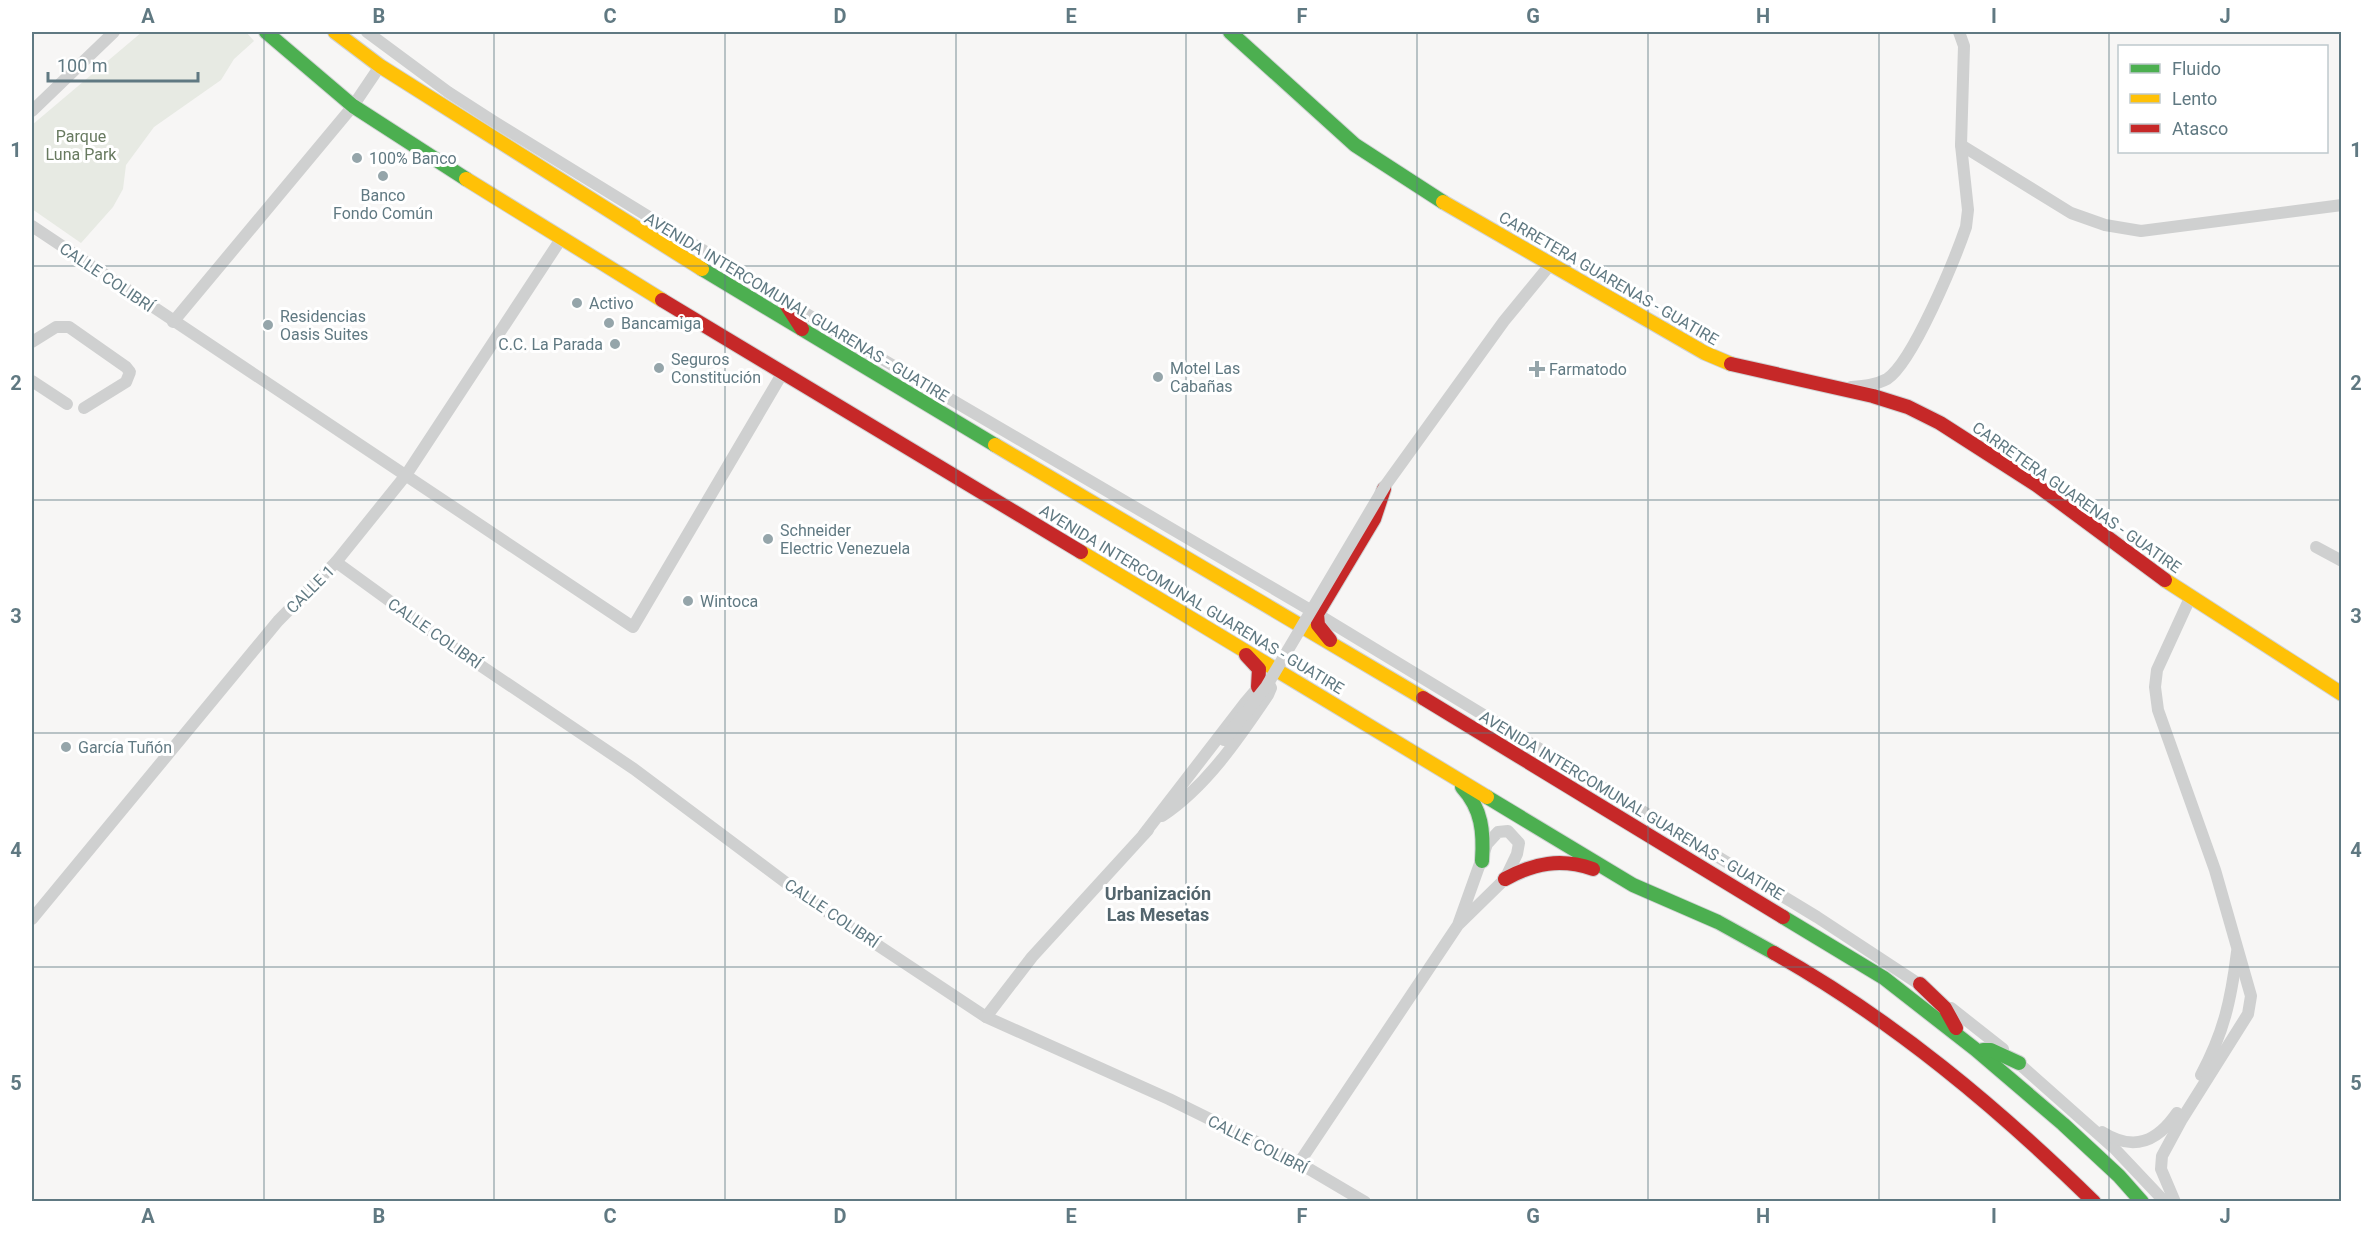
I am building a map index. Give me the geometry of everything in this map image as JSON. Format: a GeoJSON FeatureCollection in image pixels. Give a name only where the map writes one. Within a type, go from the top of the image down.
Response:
{"type":"FeatureCollection","features":[{"type":"Feature","properties":{"kind":"main road","name":"AVENIDA INTERCOMUNAL GUARENAS - GUATIRE"},"geometry":{"type":"LineString","coordinates":[[266,32],[353,106],[561,239],[782,374],[1326,698],[1633,885],[1744,936],[1870,1011],[2019,1127],[2094,1202]]}},
{"type":"Feature","properties":{"kind":"main road","name":"AVENIDA INTERCOMUNAL GUARENAS - GUATIRE"},"geometry":{"type":"LineString","coordinates":[[335,32],[380,66],[616,217],[803,332],[1336,645],[1884,978],[1975,1049],[2063,1124],[2119,1176],[2142,1202]]}},
{"type":"Feature","properties":{"kind":"main road","name":"CARRETERA GUARENAS - GUATIRE"},"geometry":{"type":"LineString","coordinates":[[1230,32],[1355,145],[1431,195],[1705,353],[1735,366],[1908,407],[1966,438],[2038,486],[2190,598],[2342,694]]}},
{"type":"Feature","properties":{"kind":"main road"},"geometry":{"type":"LineString","coordinates":[[782,298],[803,332]]}},
{"type":"Feature","properties":{"kind":"main road"},"geometry":{"type":"LineString","coordinates":[[1279,611],[1293,614],[1311,599],[1363,514],[1385,486]]}},
{"type":"Feature","properties":{"kind":"main road"},"geometry":{"type":"LineString","coordinates":[[1336,645],[1321,631],[1316,620],[1317,614],[1374,519],[1385,486]]}},
{"type":"Feature","properties":{"kind":"main road"},"geometry":{"type":"LineString","coordinates":[[1200,566],[1244,574]]}},
{"type":"Feature","properties":{"kind":"main road"},"geometry":{"type":"LineString","coordinates":[[1223,638],[1258,666],[1263,691],[1281,685],[1326,698]]}},
{"type":"Feature","properties":{"kind":"main road"},"geometry":{"type":"LineString","coordinates":[[1443,771],[1470,795],[1478,808],[1483,824],[1482,861]]}},
{"type":"Feature","properties":{"kind":"main road"},"geometry":{"type":"LineString","coordinates":[[1505,879],[1524,868],[1539,864],[1570,862],[1633,885]]}},
{"type":"Feature","properties":{"kind":"main road"},"geometry":{"type":"LineString","coordinates":[[1920,984],[1945,1008],[1959,1037]]}},
{"type":"Feature","properties":{"kind":"main road"},"geometry":{"type":"LineString","coordinates":[[1975,1049],[1990,1050],[2019,1063]]}},
{"type":"Feature","properties":{"kind":"street"},"geometry":{"type":"LineString","coordinates":[[32,111],[114,32]]}},
{"type":"Feature","properties":{"kind":"street","name":"AVENIDA INTERCOMUNAL GUARENAS - GUATIRE"},"geometry":{"type":"LineString","coordinates":[[367,32],[448,92],[493,121],[840,335],[1244,574],[1317,614],[1817,917],[1920,984],[2019,1063],[2085,1122],[2165,1202]]}},
{"type":"Feature","properties":{"kind":"street"},"geometry":{"type":"LineString","coordinates":[[1834,388],[1870,385],[1886,379],[1907,358],[1966,227],[1968,210],[1960,145],[1964,46],[1959,32]]}},
{"type":"Feature","properties":{"kind":"street"},"geometry":{"type":"LineString","coordinates":[[173,322],[353,106],[380,66]]}},
{"type":"Feature","properties":{"kind":"street"},"geometry":{"type":"LineString","coordinates":[[1960,145],[2071,213],[2105,225],[2141,231],[2342,205]]}},
{"type":"Feature","properties":{"kind":"street","name":"CALLE COLIBRÍ"},"geometry":{"type":"LineString","coordinates":[[32,226],[633,627],[782,374]]}},
{"type":"Feature","properties":{"kind":"street","name":"CALLE 1"},"geometry":{"type":"LineString","coordinates":[[32,919],[278,621],[336,562],[406,475],[561,239]]}},
{"type":"Feature","properties":{"kind":"street"},"geometry":{"type":"LineString","coordinates":[[1162,816],[1266,687],[1385,486],[1530,286],[1550,265]]}},
{"type":"Feature","properties":{"kind":"street"},"geometry":{"type":"LineString","coordinates":[[32,342],[56,327],[69,327],[130,372],[126,382],[84,408]]}},
{"type":"Feature","properties":{"kind":"street"},"geometry":{"type":"LineString","coordinates":[[32,381],[67,405]]}},
{"type":"Feature","properties":{"kind":"street"},"geometry":{"type":"LineString","coordinates":[[2316,547],[2342,561]]}},
{"type":"Feature","properties":{"kind":"street","name":"CALLE COLIBRÍ"},"geometry":{"type":"LineString","coordinates":[[336,562],[453,647],[634,769],[805,897],[986,1017],[1123,1076],[1299,1163],[1365,1202]]}},
{"type":"Feature","properties":{"kind":"street"},"geometry":{"type":"LineString","coordinates":[[2175,1202],[2162,1169],[2162,1156],[2182,1119],[2248,1014],[2251,996],[2215,870],[2162,722],[2156,698],[2157,670],[2190,598]]}},
{"type":"Feature","properties":{"kind":"street"},"geometry":{"type":"LineString","coordinates":[[1144,834],[1200,784],[1263,691]]}},
{"type":"Feature","properties":{"kind":"street"},"geometry":{"type":"LineString","coordinates":[[986,1017],[1032,957],[1144,834],[1263,691]]}},
{"type":"Feature","properties":{"kind":"street"},"geometry":{"type":"LineString","coordinates":[[1299,1163],[1458,925],[1505,879],[1517,854],[1519,843],[1508,831],[1498,832],[1487,844],[1458,925]]}},
{"type":"Feature","properties":{"kind":"street"},"geometry":{"type":"LineString","coordinates":[[2085,1122],[2112,1138],[2134,1144],[2158,1137],[2196,1083],[2226,1022],[2233,993],[2238,945]]}},
{"type":"Feature","properties":{"kind":"green space","name":"Parque Luna Park"},"geometry":{"type":"Polygon","coordinates":[[[142,32],[246,32],[254,41],[234,59],[221,80],[154,127],[126,165],[123,189],[113,207],[81,243],[32,209],[32,125],[142,32]]]}},
{"type":"Feature","properties":{"kind":"traffic: fast"},"geometry":{"type":"LineString","coordinates":[[266,32],[353,106],[466,179]]}},
{"type":"Feature","properties":{"kind":"traffic: fast"},"geometry":{"type":"LineString","coordinates":[[1230,32],[1355,145],[1443,202]]}},
{"type":"Feature","properties":{"kind":"traffic: fast"},"geometry":{"type":"LineString","coordinates":[[702,269],[995,445]]}},
{"type":"Feature","properties":{"kind":"traffic: fast"},"geometry":{"type":"LineString","coordinates":[[1462,787],[1478,812],[1483,840],[1482,861]]}},
{"type":"Feature","properties":{"kind":"traffic: fast"},"geometry":{"type":"LineString","coordinates":[[1487,797],[1633,885],[1718,922],[1774,953]]}},
{"type":"Feature","properties":{"kind":"traffic: fast"},"geometry":{"type":"LineString","coordinates":[[1783,917],[1884,978],[1975,1049],[2063,1124],[2119,1176],[2142,1202]]}},
{"type":"Feature","properties":{"kind":"traffic: fast"},"geometry":{"type":"LineString","coordinates":[[1983,1050],[1991,1050],[2019,1063]]}},
{"type":"Feature","properties":{"kind":"traffic: slow"},"geometry":{"type":"LineString","coordinates":[[335,32],[380,66],[702,269]]}},
{"type":"Feature","properties":{"kind":"traffic: slow"},"geometry":{"type":"LineString","coordinates":[[466,179],[662,300]]}},
{"type":"Feature","properties":{"kind":"traffic: slow"},"geometry":{"type":"LineString","coordinates":[[1443,202],[1705,353],[1731,364]]}},
{"type":"Feature","properties":{"kind":"traffic: slow"},"geometry":{"type":"LineString","coordinates":[[995,445],[1423,698]]}},
{"type":"Feature","properties":{"kind":"traffic: slow"},"geometry":{"type":"LineString","coordinates":[[1081,552],[1487,797]]}},
{"type":"Feature","properties":{"kind":"traffic: slow"},"geometry":{"type":"LineString","coordinates":[[2165,580],[2342,694]]}},
{"type":"Feature","properties":{"kind":"traffic: jam"},"geometry":{"type":"LineString","coordinates":[[782,298],[802,329]]}},
{"type":"Feature","properties":{"kind":"traffic: jam"},"geometry":{"type":"LineString","coordinates":[[662,300],[1081,552]]}},
{"type":"Feature","properties":{"kind":"traffic: jam"},"geometry":{"type":"LineString","coordinates":[[1731,364],[1873,396],[1908,407],[1940,423],[2038,486],[2165,580]]}},
{"type":"Feature","properties":{"kind":"traffic: jam"},"geometry":{"type":"LineString","coordinates":[[1330,640],[1318,625],[1317,614],[1374,519],[1384,489]]}},
{"type":"Feature","properties":{"kind":"traffic: jam"},"geometry":{"type":"LineString","coordinates":[[1246,655],[1259,669],[1258,687]]}},
{"type":"Feature","properties":{"kind":"traffic: jam"},"geometry":{"type":"LineString","coordinates":[[1423,698],[1783,917]]}},
{"type":"Feature","properties":{"kind":"traffic: jam"},"geometry":{"type":"LineString","coordinates":[[1505,879],[1526,869],[1548,864],[1570,864],[1593,869]]}},
{"type":"Feature","properties":{"kind":"traffic: jam"},"geometry":{"type":"LineString","coordinates":[[1774,953],[1861,1007],[1942,1067],[2020,1132],[2094,1202]]}},
{"type":"Feature","properties":{"kind":"traffic: jam"},"geometry":{"type":"LineString","coordinates":[[1920,984],[1945,1008],[1956,1028]]}},
{"type":"Feature","properties":{"kind":"place","name":"100% Banco"},"geometry":{"type":"Point","coordinates":[357,158]}},
{"type":"Feature","properties":{"kind":"place","name":"Banco Fondo Común"},"geometry":{"type":"Point","coordinates":[383,176]}},
{"type":"Feature","properties":{"kind":"place","name":"Activo"},"geometry":{"type":"Point","coordinates":[577,303]}},
{"type":"Feature","properties":{"kind":"place","name":"Bancamiga"},"geometry":{"type":"Point","coordinates":[609,323]}},
{"type":"Feature","properties":{"kind":"place","name":"Residencias Oasis Suites"},"geometry":{"type":"Point","coordinates":[268,325]}},
{"type":"Feature","properties":{"kind":"place","name":"C.C. La Parada"},"geometry":{"type":"Point","coordinates":[615,344]}},
{"type":"Feature","properties":{"kind":"place","name":"Seguros Constitución"},"geometry":{"type":"Point","coordinates":[659,368]}},
{"type":"Feature","properties":{"kind":"place","name":"Farmatodo"},"geometry":{"type":"Point","coordinates":[1537,369]}},
{"type":"Feature","properties":{"kind":"place","name":"Motel Las Cabañas"},"geometry":{"type":"Point","coordinates":[1158,377]}},
{"type":"Feature","properties":{"kind":"place","name":"Schneider Electric Venezuela"},"geometry":{"type":"Point","coordinates":[768,539]}},
{"type":"Feature","properties":{"kind":"place","name":"Wintoca"},"geometry":{"type":"Point","coordinates":[688,601]}},
{"type":"Feature","properties":{"kind":"place","name":"García Tuñón"},"geometry":{"type":"Point","coordinates":[66,747]}},
{"type":"Feature","properties":{"kind":"district","name":"Urbanización Las Mesetas"},"geometry":{"type":"Point","coordinates":[1158,904]}}]}
